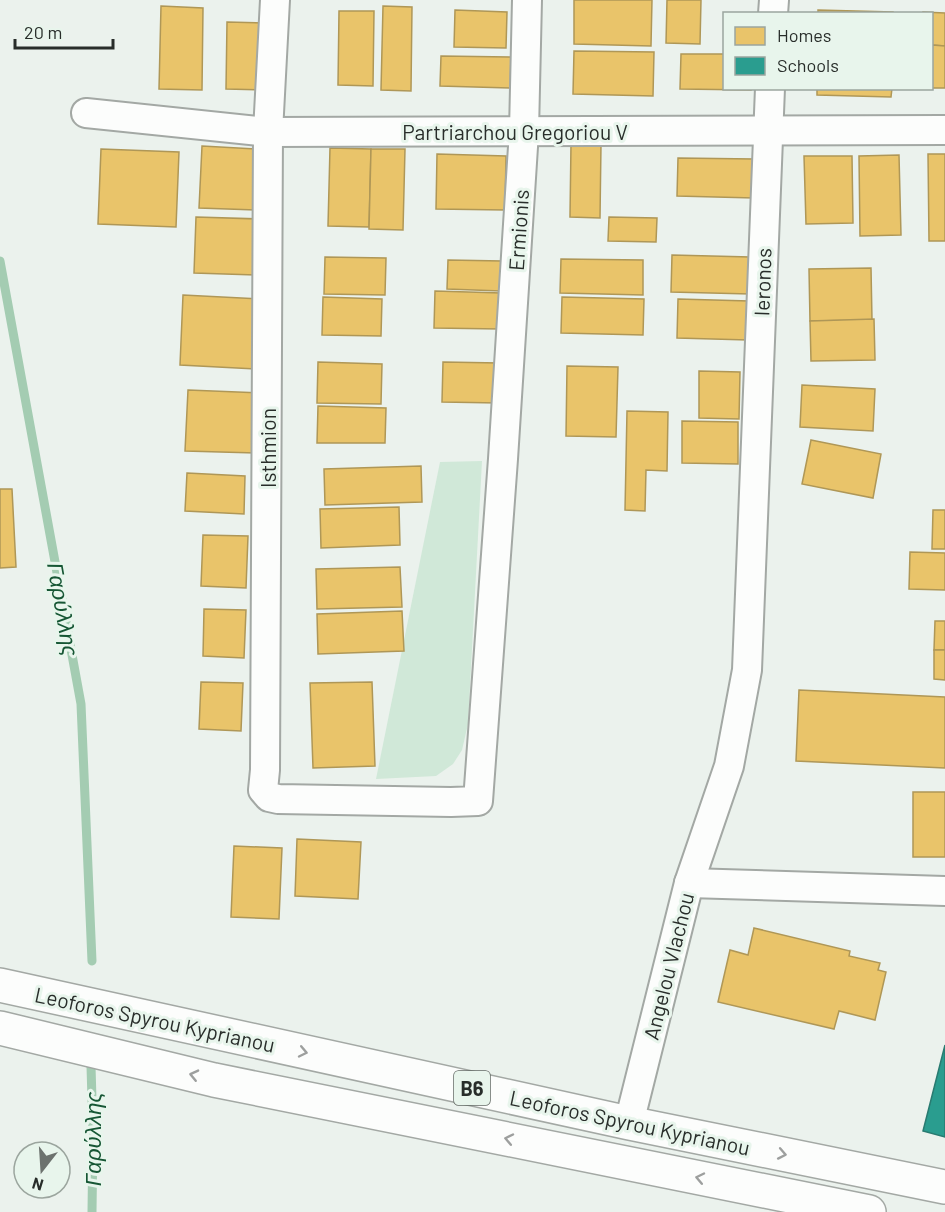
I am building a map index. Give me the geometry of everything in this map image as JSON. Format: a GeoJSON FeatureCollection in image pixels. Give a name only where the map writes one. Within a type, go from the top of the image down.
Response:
{"type":"FeatureCollection","features":[{"type":"Feature","properties":{"kind":"main road","name":"Leoforos Spyrou Kyprianou"},"geometry":{"type":"LineString","coordinates":[[0,985],[629,1123],[945,1187]]}},
{"type":"Feature","properties":{"kind":"main road","name":"Leoforos Spyrou Kyprianou"},"geometry":{"type":"LineString","coordinates":[[0,1029],[214,1080],[849,1210]]}},
{"type":"Feature","properties":{"kind":"street","name":"Isthmion"},"geometry":{"type":"LineString","coordinates":[[274,0],[268,132],[263,790],[269,797],[278,799],[366,801]]}},
{"type":"Feature","properties":{"kind":"street","name":"Ermionis"},"geometry":{"type":"LineString","coordinates":[[366,801],[478,801],[524,131],[527,0]]}},
{"type":"Feature","properties":{"kind":"street","name":"Ieronos"},"geometry":{"type":"LineString","coordinates":[[689,883],[729,766],[747,669],[770,90]]}},
{"type":"Feature","properties":{"kind":"street","name":"Partriarchou Gregoriou V"},"geometry":{"type":"LineString","coordinates":[[86,113],[268,132],[945,130]]}},
{"type":"Feature","properties":{"kind":"street","name":"Angelou Vlachou"},"geometry":{"type":"LineString","coordinates":[[629,1123],[689,883],[945,891]]}},
{"type":"Feature","properties":{"kind":"green space"},"geometry":{"type":"Polygon","coordinates":[[[482,461],[468,724],[462,750],[453,764],[436,776],[376,779],[440,462],[482,461]]]}},
{"type":"Feature","properties":{"kind":"building: Homes"},"geometry":{"type":"Polygon","coordinates":[[[574,0],[652,0],[651,46],[574,44],[574,0]]]}},
{"type":"Feature","properties":{"kind":"building: Homes"},"geometry":{"type":"Polygon","coordinates":[[[667,0],[701,0],[700,44],[666,43],[667,0]]]}},
{"type":"Feature","properties":{"kind":"building: Homes"},"geometry":{"type":"Polygon","coordinates":[[[161,6],[203,8],[202,90],[159,89],[161,6]]]}},
{"type":"Feature","properties":{"kind":"building: Homes"},"geometry":{"type":"Polygon","coordinates":[[[383,6],[412,7],[411,91],[381,90],[383,6]]]}},
{"type":"Feature","properties":{"kind":"building: Homes"},"geometry":{"type":"Polygon","coordinates":[[[455,10],[507,12],[506,48],[454,47],[455,10]]]}},
{"type":"Feature","properties":{"kind":"building: Homes"},"geometry":{"type":"Polygon","coordinates":[[[818,10],[893,12],[818,12],[818,10]]]}},
{"type":"Feature","properties":{"kind":"building: Homes"},"geometry":{"type":"Polygon","coordinates":[[[339,11],[374,11],[373,86],[338,85],[339,11]]]}},
{"type":"Feature","properties":{"kind":"building: Homes"},"geometry":{"type":"Polygon","coordinates":[[[933,12],[945,13],[945,46],[933,45],[933,12]]]}},
{"type":"Feature","properties":{"kind":"building: Homes"},"geometry":{"type":"Polygon","coordinates":[[[227,22],[267,23],[266,90],[226,89],[227,22]]]}},
{"type":"Feature","properties":{"kind":"building: Homes"},"geometry":{"type":"Polygon","coordinates":[[[933,45],[945,46],[945,88],[933,88],[933,45]]]}},
{"type":"Feature","properties":{"kind":"building: Homes"},"geometry":{"type":"Polygon","coordinates":[[[574,51],[654,52],[653,96],[573,94],[574,51]]]}},
{"type":"Feature","properties":{"kind":"building: Homes"},"geometry":{"type":"Polygon","coordinates":[[[681,54],[723,54],[723,90],[680,89],[681,54]]]}},
{"type":"Feature","properties":{"kind":"building: Homes"},"geometry":{"type":"Polygon","coordinates":[[[441,56],[511,57],[510,88],[440,86],[441,56]]]}},
{"type":"Feature","properties":{"kind":"building: Homes"},"geometry":{"type":"Polygon","coordinates":[[[817,90],[892,90],[891,97],[817,95],[817,90]]]}},
{"type":"Feature","properties":{"kind":"building: Homes"},"geometry":{"type":"Polygon","coordinates":[[[571,144],[601,144],[600,218],[570,217],[571,144]]]}},
{"type":"Feature","properties":{"kind":"building: Homes"},"geometry":{"type":"Polygon","coordinates":[[[202,146],[258,149],[256,210],[199,208],[202,146]]]}},
{"type":"Feature","properties":{"kind":"building: Homes"},"geometry":{"type":"Polygon","coordinates":[[[330,148],[371,149],[369,227],[328,226],[330,148]]]}},
{"type":"Feature","properties":{"kind":"building: Homes"},"geometry":{"type":"Polygon","coordinates":[[[101,149],[179,152],[176,227],[98,224],[101,149]]]}},
{"type":"Feature","properties":{"kind":"building: Homes"},"geometry":{"type":"Polygon","coordinates":[[[371,149],[405,149],[403,230],[369,229],[371,149]]]}},
{"type":"Feature","properties":{"kind":"building: Homes"},"geometry":{"type":"Polygon","coordinates":[[[437,154],[506,156],[505,210],[436,209],[437,154]]]}},
{"type":"Feature","properties":{"kind":"building: Homes"},"geometry":{"type":"Polygon","coordinates":[[[928,154],[945,154],[945,241],[929,241],[928,154]]]}},
{"type":"Feature","properties":{"kind":"building: Homes"},"geometry":{"type":"Polygon","coordinates":[[[899,155],[901,235],[860,236],[859,156],[899,155]]]}},
{"type":"Feature","properties":{"kind":"building: Homes"},"geometry":{"type":"Polygon","coordinates":[[[804,156],[852,156],[853,223],[806,224],[804,156]]]}},
{"type":"Feature","properties":{"kind":"building: Homes"},"geometry":{"type":"Polygon","coordinates":[[[678,158],[754,159],[754,198],[677,196],[678,158]]]}},
{"type":"Feature","properties":{"kind":"building: Homes"},"geometry":{"type":"Polygon","coordinates":[[[196,217],[260,219],[258,275],[194,273],[196,217]]]}},
{"type":"Feature","properties":{"kind":"building: Homes"},"geometry":{"type":"Polygon","coordinates":[[[609,217],[657,218],[656,242],[608,241],[609,217]]]}},
{"type":"Feature","properties":{"kind":"building: Homes"},"geometry":{"type":"Polygon","coordinates":[[[672,255],[750,257],[750,294],[671,292],[672,255]]]}},
{"type":"Feature","properties":{"kind":"building: Homes"},"geometry":{"type":"Polygon","coordinates":[[[325,257],[386,258],[385,295],[324,294],[325,257]]]}},
{"type":"Feature","properties":{"kind":"building: Homes"},"geometry":{"type":"Polygon","coordinates":[[[561,259],[643,260],[643,295],[560,293],[561,259]]]}},
{"type":"Feature","properties":{"kind":"building: Homes"},"geometry":{"type":"Polygon","coordinates":[[[448,260],[502,261],[501,291],[447,289],[448,260]]]}},
{"type":"Feature","properties":{"kind":"building: Homes"},"geometry":{"type":"Polygon","coordinates":[[[871,268],[872,320],[810,321],[809,269],[871,268]]]}},
{"type":"Feature","properties":{"kind":"building: Homes"},"geometry":{"type":"Polygon","coordinates":[[[435,291],[501,293],[500,329],[434,328],[435,291]]]}},
{"type":"Feature","properties":{"kind":"building: Homes"},"geometry":{"type":"Polygon","coordinates":[[[183,295],[259,299],[256,369],[180,365],[183,295]]]}},
{"type":"Feature","properties":{"kind":"building: Homes"},"geometry":{"type":"Polygon","coordinates":[[[323,297],[382,299],[381,336],[322,335],[323,297]]]}},
{"type":"Feature","properties":{"kind":"building: Homes"},"geometry":{"type":"Polygon","coordinates":[[[562,297],[644,299],[643,335],[561,333],[562,297]]]}},
{"type":"Feature","properties":{"kind":"building: Homes"},"geometry":{"type":"Polygon","coordinates":[[[678,299],[749,301],[748,340],[677,338],[678,299]]]}},
{"type":"Feature","properties":{"kind":"building: Homes"},"geometry":{"type":"Polygon","coordinates":[[[874,319],[875,360],[811,361],[810,321],[874,319]]]}},
{"type":"Feature","properties":{"kind":"building: Homes"},"geometry":{"type":"Polygon","coordinates":[[[318,362],[382,364],[381,404],[317,403],[318,362]]]}},
{"type":"Feature","properties":{"kind":"building: Homes"},"geometry":{"type":"Polygon","coordinates":[[[443,362],[499,363],[498,403],[442,402],[443,362]]]}},
{"type":"Feature","properties":{"kind":"building: Homes"},"geometry":{"type":"Polygon","coordinates":[[[567,366],[618,367],[616,437],[566,436],[567,366]]]}},
{"type":"Feature","properties":{"kind":"building: Homes"},"geometry":{"type":"Polygon","coordinates":[[[699,371],[740,372],[739,419],[699,418],[699,371]]]}},
{"type":"Feature","properties":{"kind":"building: Homes"},"geometry":{"type":"Polygon","coordinates":[[[802,385],[875,389],[873,431],[800,427],[802,385]]]}},
{"type":"Feature","properties":{"kind":"building: Homes"},"geometry":{"type":"Polygon","coordinates":[[[188,390],[259,393],[257,453],[185,451],[188,390]]]}},
{"type":"Feature","properties":{"kind":"building: Homes"},"geometry":{"type":"Polygon","coordinates":[[[318,406],[386,408],[385,443],[317,443],[318,406]]]}},
{"type":"Feature","properties":{"kind":"building: Homes"},"geometry":{"type":"Polygon","coordinates":[[[627,411],[668,412],[667,471],[646,470],[645,511],[625,510],[627,411]]]}},
{"type":"Feature","properties":{"kind":"building: Homes"},"geometry":{"type":"Polygon","coordinates":[[[682,421],[738,422],[738,464],[682,463],[682,421]]]}},
{"type":"Feature","properties":{"kind":"building: Homes"},"geometry":{"type":"Polygon","coordinates":[[[811,440],[881,454],[873,498],[802,484],[811,440]]]}},
{"type":"Feature","properties":{"kind":"building: Homes"},"geometry":{"type":"Polygon","coordinates":[[[421,466],[422,502],[325,505],[324,469],[421,466]]]}},
{"type":"Feature","properties":{"kind":"building: Homes"},"geometry":{"type":"Polygon","coordinates":[[[187,473],[245,476],[244,514],[185,511],[187,473]]]}},
{"type":"Feature","properties":{"kind":"building: Homes"},"geometry":{"type":"Polygon","coordinates":[[[0,489],[12,489],[16,567],[0,568],[0,489]]]}},
{"type":"Feature","properties":{"kind":"building: Homes"},"geometry":{"type":"Polygon","coordinates":[[[399,507],[400,545],[321,548],[320,509],[399,507]]]}},
{"type":"Feature","properties":{"kind":"building: Homes"},"geometry":{"type":"Polygon","coordinates":[[[933,510],[945,510],[945,549],[932,549],[933,510]]]}},
{"type":"Feature","properties":{"kind":"building: Homes"},"geometry":{"type":"Polygon","coordinates":[[[203,535],[248,536],[246,588],[201,586],[203,535]]]}},
{"type":"Feature","properties":{"kind":"building: Homes"},"geometry":{"type":"Polygon","coordinates":[[[910,552],[945,553],[945,590],[909,589],[910,552]]]}},
{"type":"Feature","properties":{"kind":"building: Homes"},"geometry":{"type":"Polygon","coordinates":[[[400,567],[402,607],[317,609],[316,569],[400,567]]]}},
{"type":"Feature","properties":{"kind":"building: Homes"},"geometry":{"type":"Polygon","coordinates":[[[204,609],[246,610],[244,658],[203,656],[204,609]]]}},
{"type":"Feature","properties":{"kind":"building: Homes"},"geometry":{"type":"Polygon","coordinates":[[[402,611],[404,651],[318,654],[317,614],[402,611]]]}},
{"type":"Feature","properties":{"kind":"building: Homes"},"geometry":{"type":"Polygon","coordinates":[[[935,621],[945,621],[945,650],[934,650],[935,621]]]}},
{"type":"Feature","properties":{"kind":"building: Homes"},"geometry":{"type":"Polygon","coordinates":[[[934,650],[945,650],[945,680],[934,679],[934,650]]]}},
{"type":"Feature","properties":{"kind":"building: Homes"},"geometry":{"type":"Polygon","coordinates":[[[201,682],[243,683],[241,731],[199,729],[201,682]]]}},
{"type":"Feature","properties":{"kind":"building: Homes"},"geometry":{"type":"Polygon","coordinates":[[[372,682],[375,766],[313,768],[310,683],[372,682]]]}},
{"type":"Feature","properties":{"kind":"building: Homes"},"geometry":{"type":"Polygon","coordinates":[[[799,690],[945,697],[945,768],[796,761],[799,690]]]}},
{"type":"Feature","properties":{"kind":"building: Homes"},"geometry":{"type":"Polygon","coordinates":[[[913,792],[945,792],[945,857],[913,857],[913,792]]]}},
{"type":"Feature","properties":{"kind":"building: Homes"},"geometry":{"type":"Polygon","coordinates":[[[297,839],[361,842],[358,899],[295,896],[297,839]]]}},
{"type":"Feature","properties":{"kind":"building: Homes"},"geometry":{"type":"Polygon","coordinates":[[[234,846],[282,848],[279,919],[231,917],[234,846]]]}},
{"type":"Feature","properties":{"kind":"building: Homes"},"geometry":{"type":"Polygon","coordinates":[[[754,928],[850,951],[849,956],[880,963],[878,970],[886,972],[875,1020],[839,1011],[834,1029],[718,1002],[730,950],[748,955],[754,928]]]}},
{"type":"Feature","properties":{"kind":"building: Schools"},"geometry":{"type":"Polygon","coordinates":[[[945,1045],[945,1137],[923,1131],[945,1045]]]}},
{"type":"Feature","properties":{"kind":"waterway","name":"Γαρύλλης"},"geometry":{"type":"LineString","coordinates":[[0,261],[81,704],[92,961]]}},
{"type":"Feature","properties":{"kind":"waterway","name":"Γαρύλλης"},"geometry":{"type":"LineString","coordinates":[[91,1066],[92,1212]]}}]}
